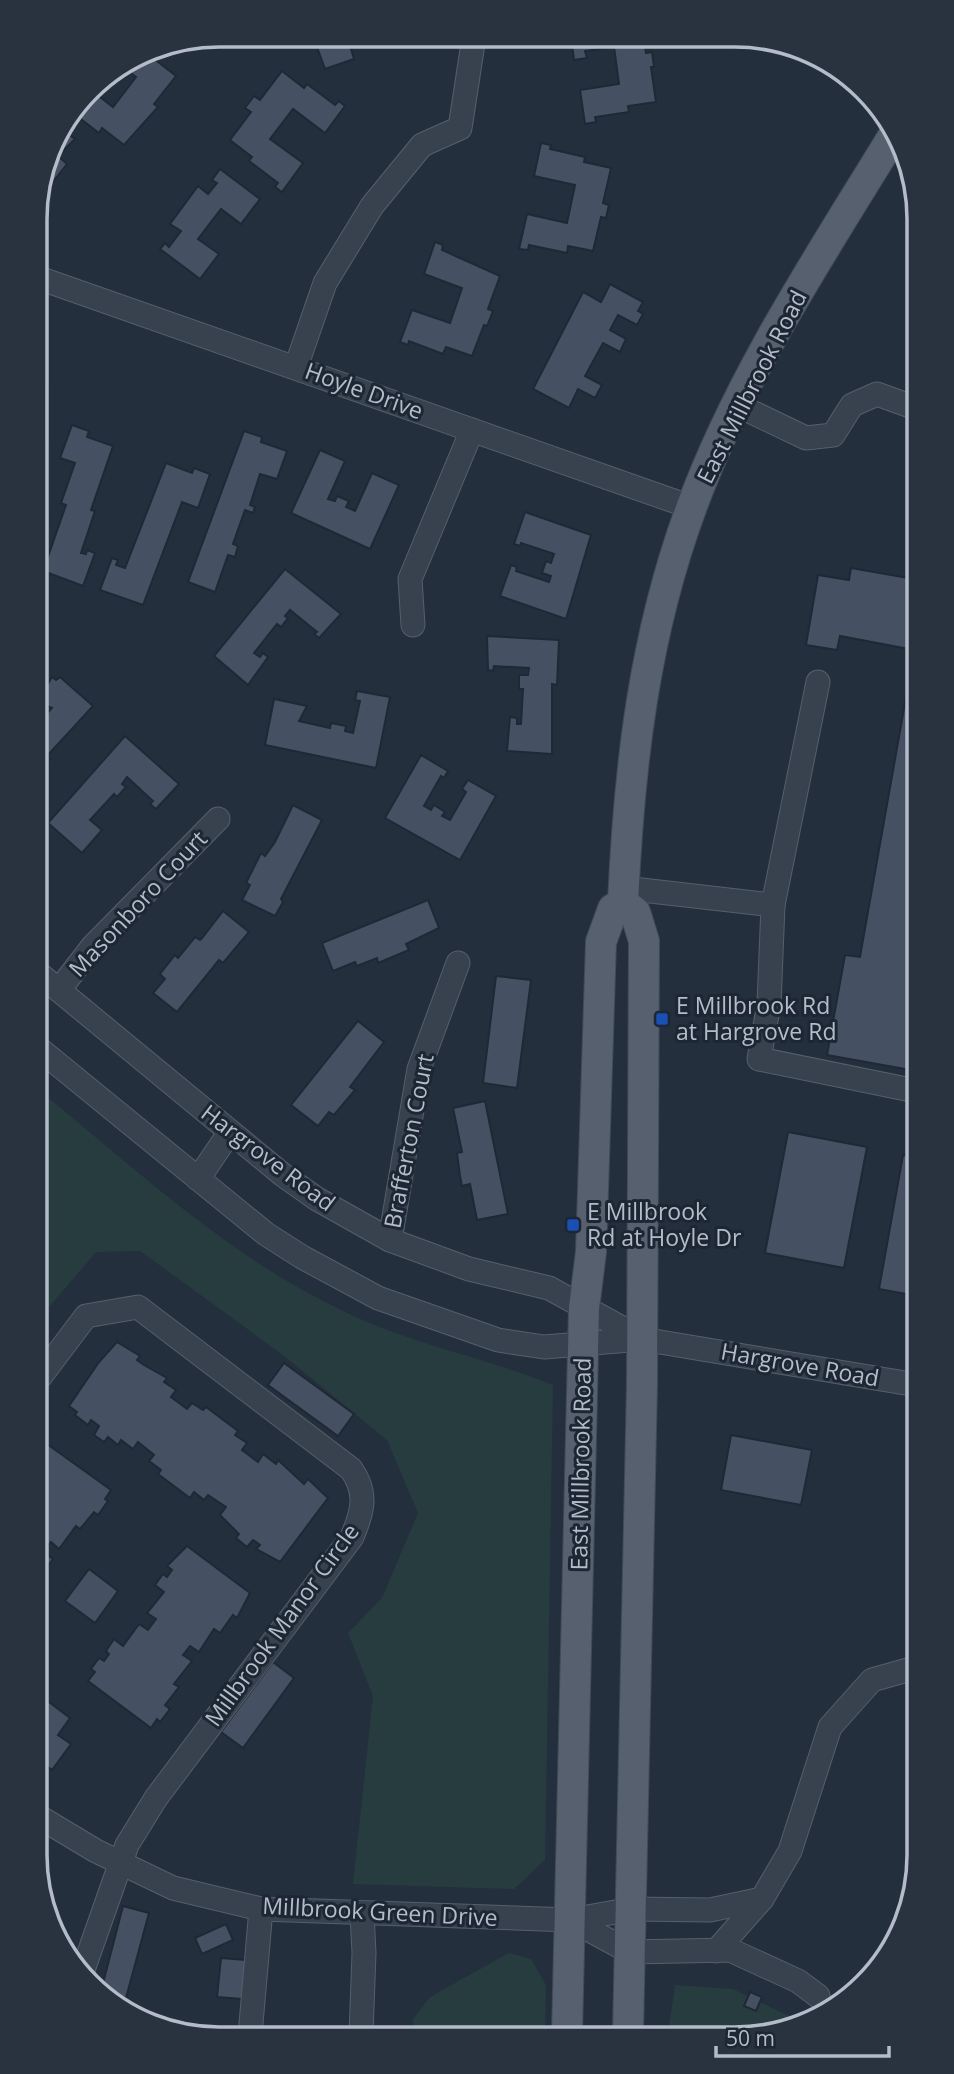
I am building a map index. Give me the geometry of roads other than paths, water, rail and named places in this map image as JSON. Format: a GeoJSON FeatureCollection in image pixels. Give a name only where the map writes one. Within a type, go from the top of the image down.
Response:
{"type":"FeatureCollection","features":[{"type":"Feature","properties":{"kind":"main road","name":"East Millbrook Road"},"geometry":{"type":"LineString","coordinates":[[567,2027],[584,1308],[591,1252],[601,942],[612,909],[623,895],[639,704],[669,578],[691,507],[737,405],[772,339],[889,143]]}},
{"type":"Feature","properties":{"kind":"main road"},"geometry":{"type":"LineString","coordinates":[[623,895],[635,912],[644,941],[642,1339],[628,2027]]}},
{"type":"Feature","properties":{"kind":"street"},"geometry":{"type":"LineString","coordinates":[[296,367],[325,283],[372,206],[422,145],[460,128],[472,47]]}},
{"type":"Feature","properties":{"kind":"street","name":"Hoyle Drive"},"geometry":{"type":"LineString","coordinates":[[48,281],[691,507]]}},
{"type":"Feature","properties":{"kind":"street"},"geometry":{"type":"LineString","coordinates":[[737,405],[806,438],[832,435],[852,405],[877,394],[907,405]]}},
{"type":"Feature","properties":{"kind":"street"},"geometry":{"type":"LineString","coordinates":[[413,625],[410,579],[472,430]]}},
{"type":"Feature","properties":{"kind":"street"},"geometry":{"type":"LineString","coordinates":[[818,682],[773,905],[769,1004],[759,1059],[906,1089]]}},
{"type":"Feature","properties":{"kind":"street","name":"Masonboro Court"},"geometry":{"type":"LineString","coordinates":[[59,990],[93,946],[218,819]]}},
{"type":"Feature","properties":{"kind":"street"},"geometry":{"type":"LineString","coordinates":[[623,895],[773,905]]}},
{"type":"Feature","properties":{"kind":"street","name":"Brafferton Court"},"geometry":{"type":"LineString","coordinates":[[390,1240],[418,1069],[458,962]]}},
{"type":"Feature","properties":{"kind":"street","name":"Hargrove Road"},"geometry":{"type":"LineString","coordinates":[[48,981],[230,1132],[317,1199],[390,1240],[469,1269],[549,1288],[642,1339]]}},
{"type":"Feature","properties":{"kind":"street","name":"Hargrove Road"},"geometry":{"type":"LineString","coordinates":[[47,1056],[198,1179],[302,1257],[377,1298],[498,1340],[544,1346],[642,1339],[906,1383]]}},
{"type":"Feature","properties":{"kind":"street"},"geometry":{"type":"LineString","coordinates":[[198,1179],[230,1132]]}},
{"type":"Feature","properties":{"kind":"street","name":"Millbrook Manor Circle"},"geometry":{"type":"LineString","coordinates":[[47,1367],[86,1316],[138,1307],[351,1469],[361,1484],[363,1509],[352,1537],[156,1798],[120,1863],[86,1962]]}},
{"type":"Feature","properties":{"kind":"street"},"geometry":{"type":"LineString","coordinates":[[716,1951],[762,1899],[790,1851],[830,1727],[872,1680],[906,1670]]}},
{"type":"Feature","properties":{"kind":"street","name":"Millbrook Green Drive"},"geometry":{"type":"LineString","coordinates":[[47,1821],[120,1863],[173,1888],[261,1909],[571,1920]]}},
{"type":"Feature","properties":{"kind":"street"},"geometry":{"type":"LineString","coordinates":[[571,1920],[632,1909],[710,1910],[762,1899]]}},
{"type":"Feature","properties":{"kind":"street"},"geometry":{"type":"LineString","coordinates":[[251,2027],[261,1909]]}},
{"type":"Feature","properties":{"kind":"street"},"geometry":{"type":"LineString","coordinates":[[361,2027],[364,1953],[362,1914]]}},
{"type":"Feature","properties":{"kind":"street"},"geometry":{"type":"LineString","coordinates":[[571,1920],[630,1952],[730,1950],[798,1981],[817,1996]]}},
{"type":"Feature","properties":{"kind":"place","name":"E Millbrook Rd at Hargrove Rd"},"geometry":{"type":"Point","coordinates":[662,1019]}},
{"type":"Feature","properties":{"kind":"place","name":"E Millbrook Rd at Hoyle Dr"},"geometry":{"type":"Point","coordinates":[573,1225]}}]}
